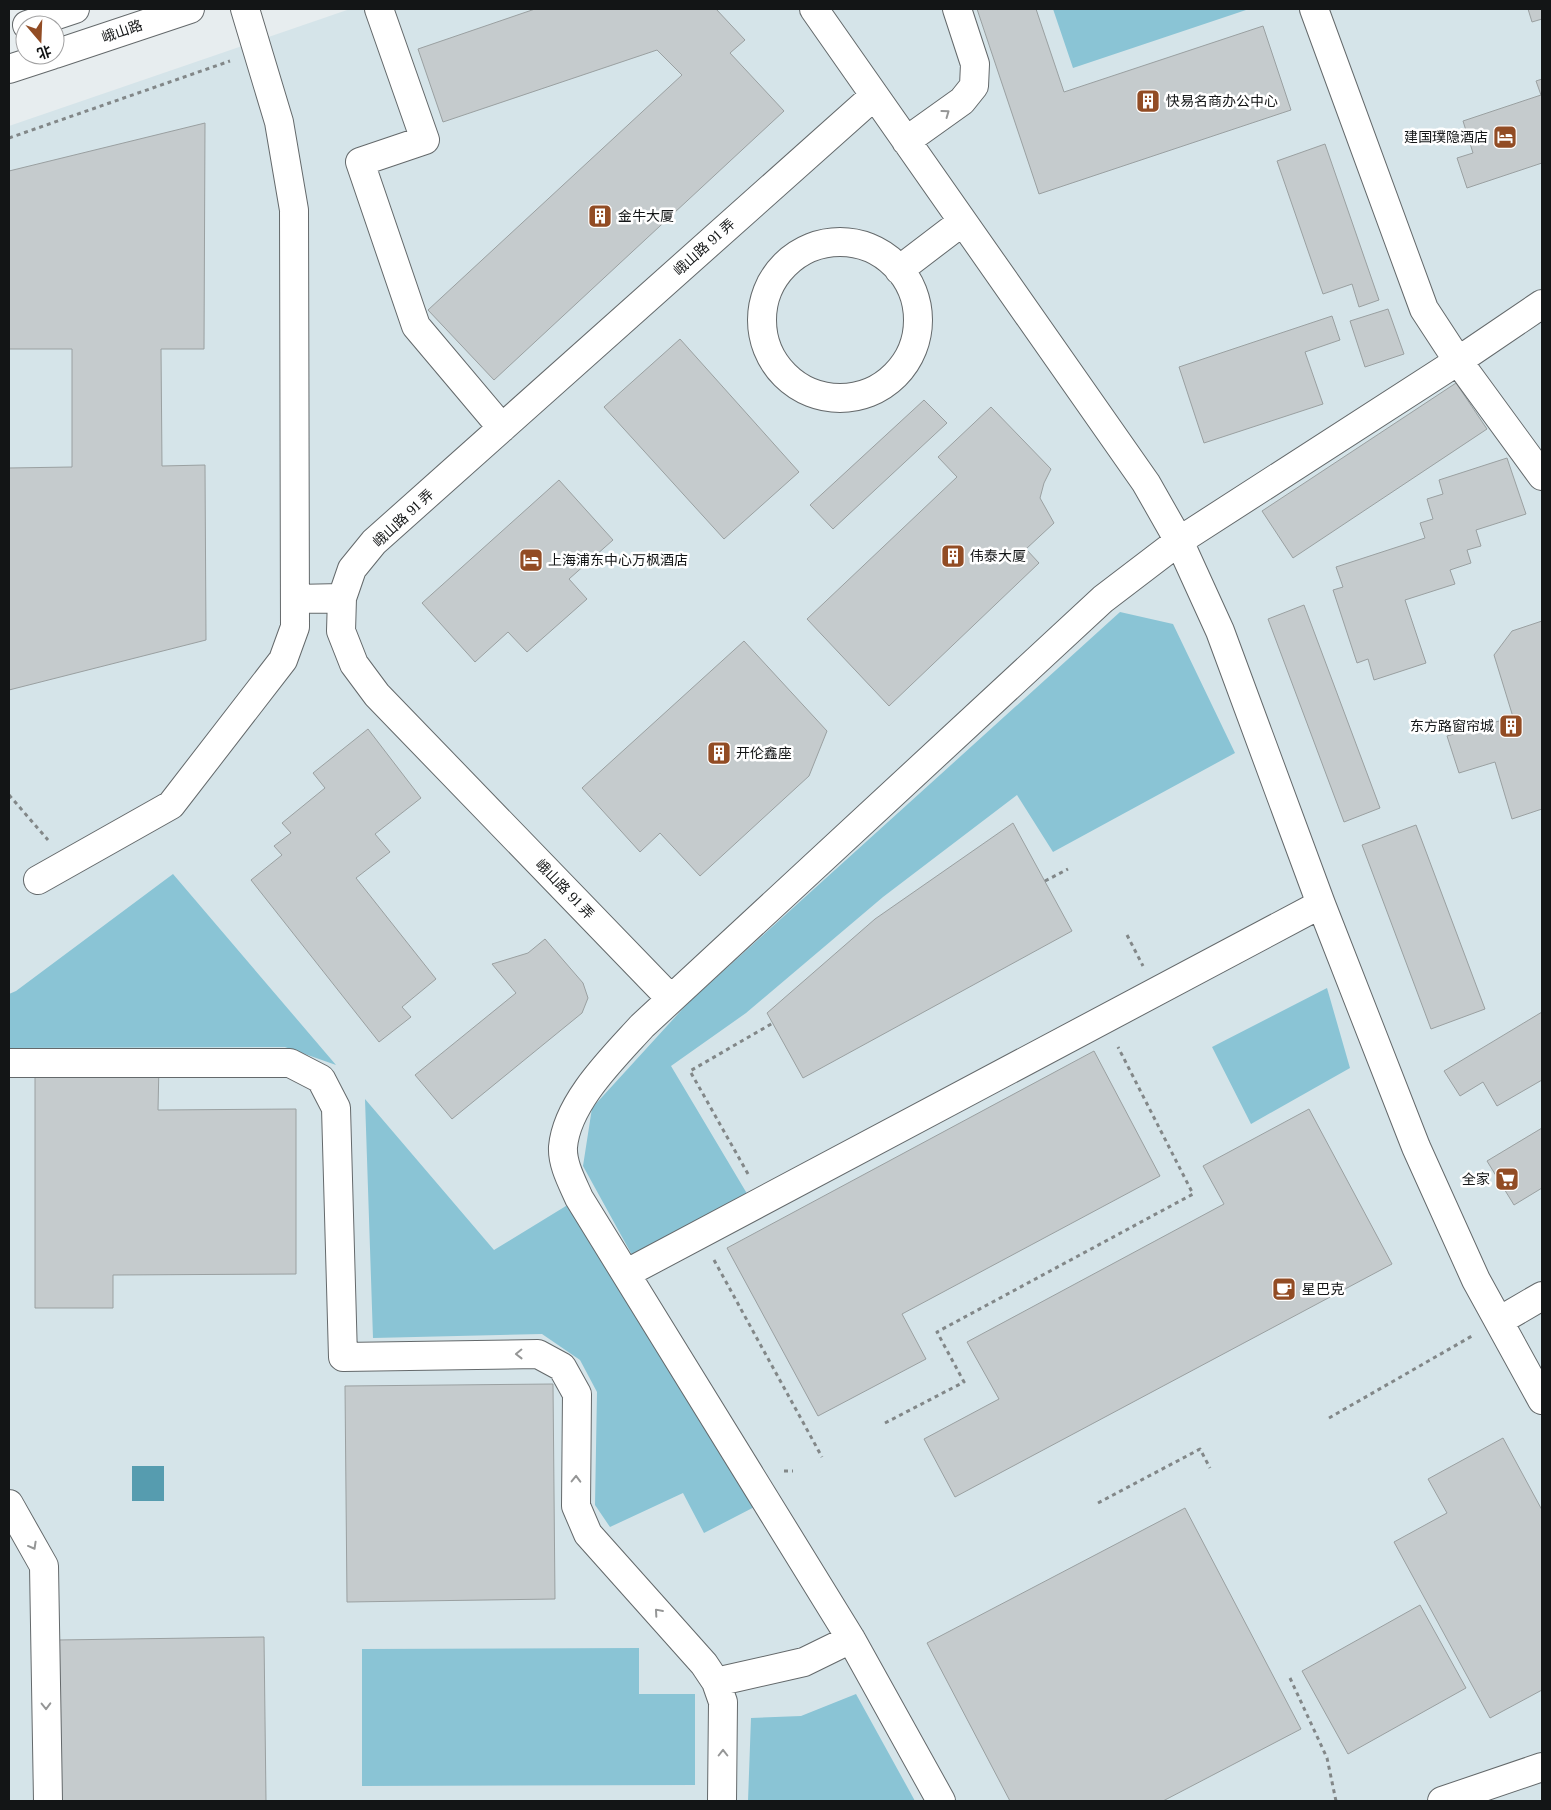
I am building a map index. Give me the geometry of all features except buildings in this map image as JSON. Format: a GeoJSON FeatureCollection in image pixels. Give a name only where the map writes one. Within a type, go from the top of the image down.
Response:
{"type":"FeatureCollection","features":[{"type":"Feature","properties":{"kind":"street"},"geometry":{"type":"LineString","coordinates":[[56,15],[74,9]]}},
{"type":"Feature","properties":{"kind":"street","name":"峨山路"},"geometry":{"type":"LineString","coordinates":[[65,50],[190,9]]}},
{"type":"Feature","properties":{"kind":"street"},"geometry":{"type":"LineString","coordinates":[[38,880],[171,804],[283,660],[295,627],[294,210],[279,122],[245,9]]}},
{"type":"Feature","properties":{"kind":"street"},"geometry":{"type":"LineString","coordinates":[[379,9],[425,140],[360,162],[416,326],[502,428]]}},
{"type":"Feature","properties":{"kind":"street"},"geometry":{"type":"LineString","coordinates":[[814,9],[1146,483],[1179,541],[1220,632],[1321,904],[1416,1147],[1458,1242],[1542,1400]]}},
{"type":"Feature","properties":{"kind":"street"},"geometry":{"type":"LineString","coordinates":[[906,141],[962,101],[974,86],[975,64],[957,9]]}},
{"type":"Feature","properties":{"kind":"street"},"geometry":{"type":"LineString","coordinates":[[1314,9],[1424,308],[1458,362],[1542,476]]}},
{"type":"Feature","properties":{"kind":"street","name":"峨山路 91 弄"},"geometry":{"type":"LineString","coordinates":[[671,999],[377,695],[354,664],[341,631],[342,598],[352,569],[374,542],[874,96]]}},
{"type":"Feature","properties":{"kind":"street"},"geometry":{"type":"LineString","coordinates":[[899,270],[962,222]]}},
{"type":"Feature","properties":{"kind":"street"},"geometry":{"type":"LineString","coordinates":[[840,242],[866,246],[889,259],[899,270],[907,279],[917,304],[917,330],[910,356],[893,377],[872,391],[848,397],[823,396],[800,387],[781,371],[768,350],[762,326],[764,301],[774,278],[790,259],[814,246],[840,242]]}},
{"type":"Feature","properties":{"kind":"street"},"geometry":{"type":"LineString","coordinates":[[941,1801],[850,1640],[627,1273],[579,1198],[567,1171],[563,1148],[568,1127],[582,1100],[602,1071],[642,1026],[1103,599],[1179,541],[1458,362],[1542,304]]}},
{"type":"Feature","properties":{"kind":"street"},"geometry":{"type":"LineString","coordinates":[[295,599],[342,598]]}},
{"type":"Feature","properties":{"kind":"street"},"geometry":{"type":"LineString","coordinates":[[627,1273],[1321,904]]}},
{"type":"Feature","properties":{"kind":"street"},"geometry":{"type":"LineString","coordinates":[[9,1063],[290,1063],[321,1079],[336,1108],[343,1357],[538,1354],[562,1367],[577,1394],[576,1506],[588,1534],[704,1664],[716,1682],[723,1702],[722,1801]]}},
{"type":"Feature","properties":{"kind":"street"},"geometry":{"type":"LineString","coordinates":[[1499,1321],[1542,1296]]}},
{"type":"Feature","properties":{"kind":"street"},"geometry":{"type":"LineString","coordinates":[[9,1504],[44,1566],[48,1801]]}},
{"type":"Feature","properties":{"kind":"street"},"geometry":{"type":"LineString","coordinates":[[716,1682],[804,1662],[850,1640]]}},
{"type":"Feature","properties":{"kind":"street"},"geometry":{"type":"LineString","coordinates":[[1442,1801],[1542,1767]]}},
{"type":"Feature","properties":{"kind":"path"},"geometry":{"type":"LineString","coordinates":[[9,138],[258,52]]}},
{"type":"Feature","properties":{"kind":"path"},"geometry":{"type":"LineString","coordinates":[[9,795],[68,863]]}},
{"type":"Feature","properties":{"kind":"path"},"geometry":{"type":"LineString","coordinates":[[1045,881],[1068,869]]}},
{"type":"Feature","properties":{"kind":"path"},"geometry":{"type":"LineString","coordinates":[[885,1423],[964,1382],[937,1332],[1193,1194],[1105,1019]]}},
{"type":"Feature","properties":{"kind":"path"},"geometry":{"type":"LineString","coordinates":[[763,1201],[690,1071],[772,1023]]}},
{"type":"Feature","properties":{"kind":"path"},"geometry":{"type":"LineString","coordinates":[[712,1228],[714,1260],[822,1456]]}},
{"type":"Feature","properties":{"kind":"path"},"geometry":{"type":"LineString","coordinates":[[1329,1418],[1499,1321]]}},
{"type":"Feature","properties":{"kind":"path"},"geometry":{"type":"LineString","coordinates":[[1098,1503],[1200,1449],[1210,1468]]}},
{"type":"Feature","properties":{"kind":"path"},"geometry":{"type":"LineString","coordinates":[[1290,1678],[1327,1758],[1336,1801]]}},
{"type":"Feature","properties":{"kind":"shaded area"},"geometry":{"type":"Polygon","coordinates":[[[350,9],[1542,9],[1542,1801],[9,1801],[9,126],[350,9]]]}},
{"type":"Feature","properties":{"kind":"shaded area"},"geometry":{"type":"Polygon","coordinates":[[[1053,9],[1249,9],[1073,68],[1053,9]]]}},
{"type":"Feature","properties":{"kind":"shaded area"},"geometry":{"type":"Polygon","coordinates":[[[1120,612],[1173,624],[1235,753],[1053,852],[1017,795],[883,897],[746,1013],[671,1066],[749,1197],[632,1255],[583,1166],[592,1108],[688,1003],[1120,612]]]}},
{"type":"Feature","properties":{"kind":"shaded area"},"geometry":{"type":"Polygon","coordinates":[[[173,874],[336,1065],[285,1047],[9,1048],[9,994],[16,991],[173,874]]]}},
{"type":"Feature","properties":{"kind":"shaded area"},"geometry":{"type":"Polygon","coordinates":[[[1327,988],[1350,1068],[1251,1124],[1212,1047],[1327,988]]]}},
{"type":"Feature","properties":{"kind":"shaded area"},"geometry":{"type":"Polygon","coordinates":[[[365,1099],[494,1250],[579,1198],[766,1501],[704,1533],[683,1493],[610,1527],[595,1505],[597,1392],[580,1360],[542,1334],[373,1338],[365,1099]]]}},
{"type":"Feature","properties":{"kind":"shaded area"},"geometry":{"type":"Polygon","coordinates":[[[132,1466],[164,1466],[164,1501],[132,1501],[132,1466]]]}},
{"type":"Feature","properties":{"kind":"shaded area"},"geometry":{"type":"Polygon","coordinates":[[[639,1648],[639,1694],[695,1694],[695,1785],[362,1786],[362,1649],[639,1648]]]}},
{"type":"Feature","properties":{"kind":"shaded area"},"geometry":{"type":"Polygon","coordinates":[[[856,1694],[915,1801],[748,1801],[751,1718],[801,1716],[856,1694]]]}},
{"type":"Feature","properties":{"kind":"place","name":"快易名商办公中心"},"geometry":{"type":"Point","coordinates":[1148,101]}},
{"type":"Feature","properties":{"kind":"place","name":"建国璞隐酒店"},"geometry":{"type":"Point","coordinates":[1505,137]}},
{"type":"Feature","properties":{"kind":"place","name":"金牛大厦"},"geometry":{"type":"Point","coordinates":[600,216]}},
{"type":"Feature","properties":{"kind":"place","name":"伟泰大厦"},"geometry":{"type":"Point","coordinates":[953,556]}},
{"type":"Feature","properties":{"kind":"place","name":"上海浦东中心万枫酒店"},"geometry":{"type":"Point","coordinates":[531,560]}},
{"type":"Feature","properties":{"kind":"place","name":"东方路窗帘城"},"geometry":{"type":"Point","coordinates":[1511,726]}},
{"type":"Feature","properties":{"kind":"place","name":"开伦鑫座"},"geometry":{"type":"Point","coordinates":[719,753]}},
{"type":"Feature","properties":{"kind":"place","name":"全家"},"geometry":{"type":"Point","coordinates":[1507,1179]}},
{"type":"Feature","properties":{"kind":"place","name":"星巴克"},"geometry":{"type":"Point","coordinates":[1284,1289]}}]}
